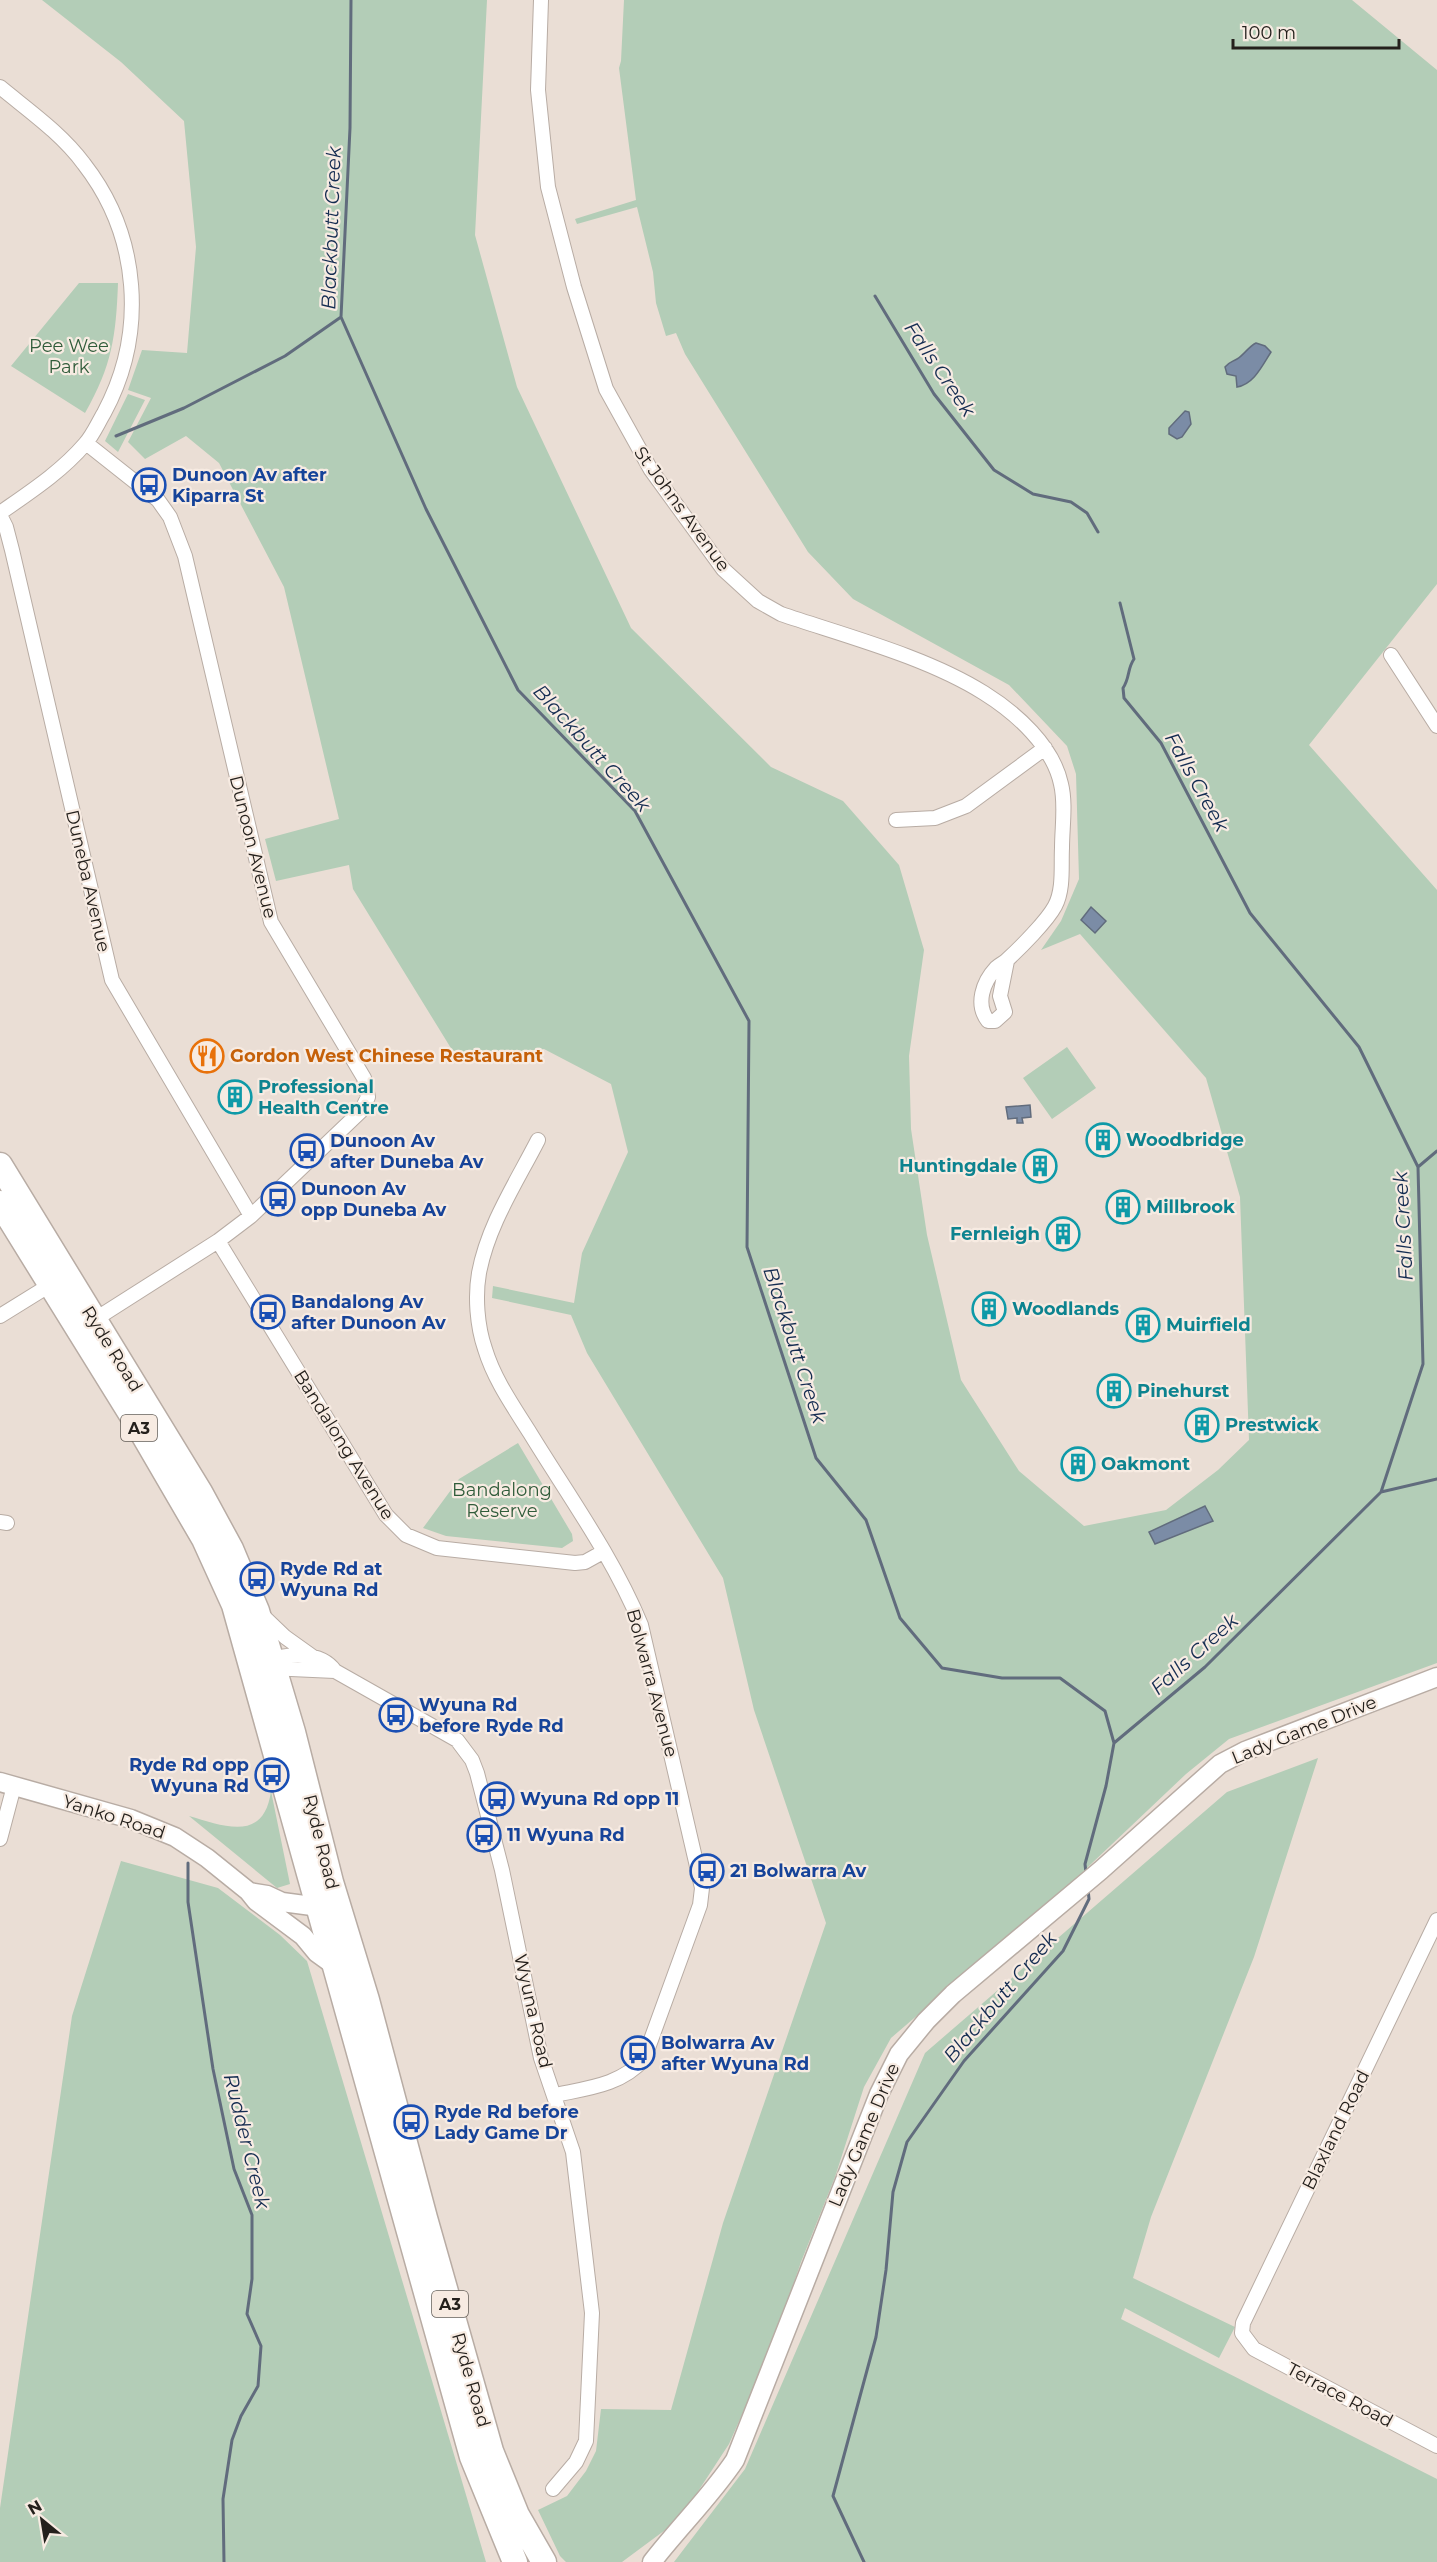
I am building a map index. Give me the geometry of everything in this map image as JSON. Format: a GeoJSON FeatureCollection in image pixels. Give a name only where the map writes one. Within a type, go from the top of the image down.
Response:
{"type":"FeatureCollection","features":[{"type":"Feature","properties":{"kind":"highway","name":"Ryde Road"},"geometry":{"type":"LineString","coordinates":[[0,1165],[213,1514],[231,1549],[257,1611],[266,1664],[325,1911],[335,1966],[472,2457],[515,2562]]}},
{"type":"Feature","properties":{"kind":"highway","name":"Ryde Road"},"geometry":{"type":"LineString","coordinates":[[0,1203],[137,1424],[204,1539],[234,1605],[266,1664]]}},
{"type":"Feature","properties":{"kind":"highway","name":"Ryde Road"},"geometry":{"type":"LineString","coordinates":[[325,1911],[367,2000],[425,2218],[492,2451],[518,2515],[545,2560]]}},
{"type":"Feature","properties":{"kind":"main road","name":"Lady Game Drive"},"geometry":{"type":"LineString","coordinates":[[652,2562],[713,2490],[735,2460],[879,2094],[898,2054],[926,2021],[953,1994],[1101,1870],[1220,1764],[1245,1751],[1437,1677]]}},
{"type":"Feature","properties":{"kind":"main road","name":"Yanko Road"},"geometry":{"type":"LineString","coordinates":[[7,1784],[130,1819],[175,1837],[207,1858],[248,1891],[270,1912],[303,1936],[317,1953],[335,1966]]}},
{"type":"Feature","properties":{"kind":"main road","name":"Yanko Road"},"geometry":{"type":"LineString","coordinates":[[248,1891],[267,1895],[282,1902],[325,1911]]}},
{"type":"Feature","properties":{"kind":"main road"},"geometry":{"type":"LineString","coordinates":[[270,1912],[300,1916],[325,1911]]}},
{"type":"Feature","properties":{"kind":"main road","name":"Lady Game Drive"},"geometry":{"type":"LineString","coordinates":[[638,2562],[683,2523]]}},
{"type":"Feature","properties":{"kind":"street","name":"St Johns Avenue"},"geometry":{"type":"LineString","coordinates":[[541,0],[538,90],[548,187],[574,287],[606,389],[651,470],[723,568],[758,601],[781,614],[938,668],[986,693],[1014,716],[1045,748],[1056,766],[1063,797],[1057,903],[1051,913],[1007,961]]}},
{"type":"Feature","properties":{"kind":"street"},"geometry":{"type":"LineString","coordinates":[[0,87],[64,140],[103,190],[126,246],[134,306],[127,352],[112,396],[86,443],[48,478],[0,514]]}},
{"type":"Feature","properties":{"kind":"street","name":"Dunoon Avenue"},"geometry":{"type":"LineString","coordinates":[[86,443],[158,500],[170,517],[185,556],[271,922],[367,1088],[368,1097],[361,1112],[251,1216],[218,1241],[94,1320]]}},
{"type":"Feature","properties":{"kind":"street","name":"Duneba Avenue"},"geometry":{"type":"LineString","coordinates":[[0,514],[12,550],[112,980],[251,1216]]}},
{"type":"Feature","properties":{"kind":"street"},"geometry":{"type":"LineString","coordinates":[[1391,655],[1437,726]]}},
{"type":"Feature","properties":{"kind":"street"},"geometry":{"type":"LineString","coordinates":[[896,820],[935,818],[966,806],[1045,748]]}},
{"type":"Feature","properties":{"kind":"street","name":"Bolwarra Avenue"},"geometry":{"type":"LineString","coordinates":[[538,1140],[492,1229],[484,1252],[479,1275],[479,1325],[484,1349],[502,1387],[603,1552],[641,1625],[702,1888],[700,1905],[644,2060],[627,2076],[616,2081],[555,2095]]}},
{"type":"Feature","properties":{"kind":"street","name":"Bandalong Avenue"},"geometry":{"type":"LineString","coordinates":[[218,1241],[386,1515],[400,1531],[437,1548],[563,1562],[585,1562],[603,1552]]}},
{"type":"Feature","properties":{"kind":"street"},"geometry":{"type":"LineString","coordinates":[[0,1316],[50,1285]]}},
{"type":"Feature","properties":{"kind":"street","name":"Wyuna Road"},"geometry":{"type":"LineString","coordinates":[[257,1611],[285,1637],[329,1663],[335,1671],[457,1740],[472,1761],[477,1773],[502,1870],[541,2058],[573,2152],[592,2313],[586,2441],[576,2462],[553,2488]]}},
{"type":"Feature","properties":{"kind":"street"},"geometry":{"type":"LineString","coordinates":[[266,1664],[280,1656],[314,1656]]}},
{"type":"Feature","properties":{"kind":"street","name":"Wyuna Road"},"geometry":{"type":"LineString","coordinates":[[266,1664],[286,1668],[335,1671]]}},
{"type":"Feature","properties":{"kind":"street"},"geometry":{"type":"LineString","coordinates":[[0,1839],[7,1784]]}},
{"type":"Feature","properties":{"kind":"street","name":"Blaxland Road"},"geometry":{"type":"LineString","coordinates":[[1246,2341],[1242,2333],[1243,2323],[1437,1920]]}},
{"type":"Feature","properties":{"kind":"street","name":"Terrace Road"},"geometry":{"type":"LineString","coordinates":[[1246,2341],[1254,2349],[1437,2446]]}},
{"type":"Feature","properties":{"kind":"green space"},"geometry":{"type":"Polygon","coordinates":[[[42,0],[487,0],[475,235],[517,387],[631,628],[771,767],[843,801],[899,865],[924,950],[909,1056],[911,1129],[927,1235],[961,1380],[1019,1471],[1084,1526],[1166,1510],[1218,1470],[1249,1440],[1240,1197],[1206,1078],[1080,934],[1041,950],[1061,921],[1079,879],[1076,774],[1067,746],[1009,685],[853,599],[808,552],[685,354],[676,333],[666,336],[656,303],[653,272],[637,207],[577,224],[575,219],[636,200],[619,68],[624,0],[1352,0],[1437,70],[1437,584],[1309,745],[1437,890],[1437,1663],[1229,1739],[1186,1774],[1071,1883],[891,2038],[864,2087],[835,2177],[801,2262],[772,2347],[729,2444],[680,2519],[622,2562],[566,2562],[560,2556],[538,2510],[567,2496],[586,2471],[596,2451],[601,2409],[671,2410],[723,2223],[826,1923],[754,1710],[723,1578],[587,1353],[571,1315],[492,1298],[493,1286],[574,1303],[582,1253],[628,1152],[611,1084],[544,1049],[457,1058],[353,889],[349,865],[276,881],[265,839],[339,819],[284,587],[219,463],[186,436],[145,459],[128,442],[151,398],[128,390],[142,350],[187,353],[196,247],[184,121],[121,62],[42,0]]]}},
{"type":"Feature","properties":{"kind":"green space","name":"Pee Wee Park"},"geometry":{"type":"Polygon","coordinates":[[[79,283],[118,283],[111,350],[101,380],[85,413],[11,366],[79,283]]]}},
{"type":"Feature","properties":{"kind":"green space"},"geometry":{"type":"Polygon","coordinates":[[[128,394],[145,400],[118,452],[105,441],[128,394]]]}},
{"type":"Feature","properties":{"kind":"green space"},"geometry":{"type":"Polygon","coordinates":[[[1067,1047],[1096,1088],[1052,1119],[1023,1078],[1067,1047]]]}},
{"type":"Feature","properties":{"kind":"green space","name":"Bandalong Reserve"},"geometry":{"type":"Polygon","coordinates":[[[518,1443],[572,1534],[573,1541],[562,1548],[446,1536],[423,1528],[459,1479],[518,1443]]]}},
{"type":"Feature","properties":{"kind":"green space"},"geometry":{"type":"Polygon","coordinates":[[[1318,1758],[1254,1957],[1151,2217],[1133,2278],[1235,2327],[1219,2358],[1125,2308],[1121,2319],[1437,2479],[1437,2562],[674,2562],[745,2469],[925,2053],[1227,1792],[1318,1758]]]}},
{"type":"Feature","properties":{"kind":"green space"},"geometry":{"type":"Polygon","coordinates":[[[271,1791],[290,1884],[277,1888],[189,1816],[228,1826],[240,1827],[251,1824],[260,1818],[267,1807],[271,1791]]]}},
{"type":"Feature","properties":{"kind":"green space"},"geometry":{"type":"Polygon","coordinates":[[[121,1861],[218,1888],[280,1935],[307,1961],[486,2562],[0,2562],[0,2508],[72,2016],[121,1861]]]}},
{"type":"Feature","properties":{"kind":"water"},"geometry":{"type":"Polygon","coordinates":[[[1256,343],[1265,346],[1271,352],[1253,378],[1237,387],[1236,376],[1227,374],[1225,367],[1256,343]]]}},
{"type":"Feature","properties":{"kind":"water"},"geometry":{"type":"Polygon","coordinates":[[[1185,411],[1189,412],[1191,424],[1182,437],[1177,439],[1169,434],[1169,428],[1185,411]]]}},
{"type":"Feature","properties":{"kind":"water"},"geometry":{"type":"Polygon","coordinates":[[[1091,907],[1106,921],[1095,933],[1081,920],[1091,907]]]}},
{"type":"Feature","properties":{"kind":"water"},"geometry":{"type":"Polygon","coordinates":[[[1030,1105],[1031,1117],[1022,1118],[1023,1123],[1017,1123],[1017,1118],[1008,1119],[1006,1107],[1030,1105]]]}},
{"type":"Feature","properties":{"kind":"water"},"geometry":{"type":"Polygon","coordinates":[[[1205,1506],[1213,1521],[1155,1544],[1149,1532],[1205,1506]]]}},
{"type":"Feature","properties":{"kind":"waterway","name":"Blackbutt Creek"},"geometry":{"type":"LineString","coordinates":[[351,0],[350,128],[341,317],[426,509],[518,690],[635,811],[749,1021],[747,1247],[816,1458],[866,1520],[900,1618],[942,1668],[1002,1678],[1060,1678],[1105,1711],[1114,1743],[1106,1786],[1085,1864],[1086,1873]]}},
{"type":"Feature","properties":{"kind":"waterway","name":"Falls Creek"},"geometry":{"type":"LineString","coordinates":[[875,296],[934,394],[994,470],[1033,494],[1071,502],[1087,513],[1098,532]]}},
{"type":"Feature","properties":{"kind":"waterway"},"geometry":{"type":"LineString","coordinates":[[116,436],[184,408],[285,356],[341,317]]}},
{"type":"Feature","properties":{"kind":"waterway","name":"Falls Creek"},"geometry":{"type":"LineString","coordinates":[[1114,1743],[1205,1667],[1381,1492],[1423,1364],[1418,1167],[1359,1047],[1250,913],[1161,743],[1124,698],[1123,688],[1134,659],[1120,603]]}},
{"type":"Feature","properties":{"kind":"waterway"},"geometry":{"type":"LineString","coordinates":[[1418,1167],[1437,1151]]}},
{"type":"Feature","properties":{"kind":"waterway"},"geometry":{"type":"LineString","coordinates":[[1381,1492],[1437,1479]]}},
{"type":"Feature","properties":{"kind":"waterway","name":"Rudder Creek"},"geometry":{"type":"LineString","coordinates":[[188,1863],[188,1902],[213,2069],[234,2169],[252,2215],[252,2279],[247,2314],[261,2346],[258,2386],[241,2416],[232,2440],[223,2499],[224,2562]]}},
{"type":"Feature","properties":{"kind":"waterway","name":"Blackbutt Creek"},"geometry":{"type":"LineString","coordinates":[[864,2562],[833,2496],[876,2337],[886,2270],[893,2192],[907,2142],[964,2061],[1063,1951],[1089,1899],[1088,1889]]}},
{"type":"Feature","properties":{"kind":"place","name":"Dunoon Av after Kiparra St"},"geometry":{"type":"Point","coordinates":[149,485]}},
{"type":"Feature","properties":{"kind":"place","name":"Gordon West Chinese Restaurant"},"geometry":{"type":"Point","coordinates":[207,1056]}},
{"type":"Feature","properties":{"kind":"place","name":"Professional Health Centre"},"geometry":{"type":"Point","coordinates":[235,1097]}},
{"type":"Feature","properties":{"kind":"place","name":"Woodbridge"},"geometry":{"type":"Point","coordinates":[1103,1140]}},
{"type":"Feature","properties":{"kind":"place","name":"Dunoon Av after Duneba Av"},"geometry":{"type":"Point","coordinates":[307,1151]}},
{"type":"Feature","properties":{"kind":"place","name":"Huntingdale"},"geometry":{"type":"Point","coordinates":[1040,1166]}},
{"type":"Feature","properties":{"kind":"place","name":"Dunoon Av opp Duneba Av"},"geometry":{"type":"Point","coordinates":[278,1199]}},
{"type":"Feature","properties":{"kind":"place","name":"Millbrook"},"geometry":{"type":"Point","coordinates":[1123,1207]}},
{"type":"Feature","properties":{"kind":"place","name":"Fernleigh"},"geometry":{"type":"Point","coordinates":[1063,1234]}},
{"type":"Feature","properties":{"kind":"place","name":"Woodlands"},"geometry":{"type":"Point","coordinates":[989,1309]}},
{"type":"Feature","properties":{"kind":"place","name":"Bandalong Av after Dunoon Av"},"geometry":{"type":"Point","coordinates":[268,1312]}},
{"type":"Feature","properties":{"kind":"place","name":"Muirfield"},"geometry":{"type":"Point","coordinates":[1143,1325]}},
{"type":"Feature","properties":{"kind":"place","name":"Pinehurst"},"geometry":{"type":"Point","coordinates":[1114,1391]}},
{"type":"Feature","properties":{"kind":"place","name":"Prestwick"},"geometry":{"type":"Point","coordinates":[1202,1425]}},
{"type":"Feature","properties":{"kind":"place","name":"Oakmont"},"geometry":{"type":"Point","coordinates":[1078,1464]}},
{"type":"Feature","properties":{"kind":"place","name":"Ryde Rd at Wyuna Rd"},"geometry":{"type":"Point","coordinates":[257,1579]}},
{"type":"Feature","properties":{"kind":"place","name":"Wyuna Rd before Ryde Rd"},"geometry":{"type":"Point","coordinates":[396,1715]}},
{"type":"Feature","properties":{"kind":"place","name":"Ryde Rd opp Wyuna Rd"},"geometry":{"type":"Point","coordinates":[272,1775]}},
{"type":"Feature","properties":{"kind":"place","name":"Wyuna Rd opp 11"},"geometry":{"type":"Point","coordinates":[497,1799]}},
{"type":"Feature","properties":{"kind":"place","name":"11 Wyuna Rd"},"geometry":{"type":"Point","coordinates":[484,1835]}},
{"type":"Feature","properties":{"kind":"place","name":"21 Bolwarra Av"},"geometry":{"type":"Point","coordinates":[707,1871]}},
{"type":"Feature","properties":{"kind":"place","name":"Bolwarra Av after Wyuna Rd"},"geometry":{"type":"Point","coordinates":[638,2053]}},
{"type":"Feature","properties":{"kind":"place","name":"Ryde Rd before Lady Game Dr"},"geometry":{"type":"Point","coordinates":[411,2122]}}]}
